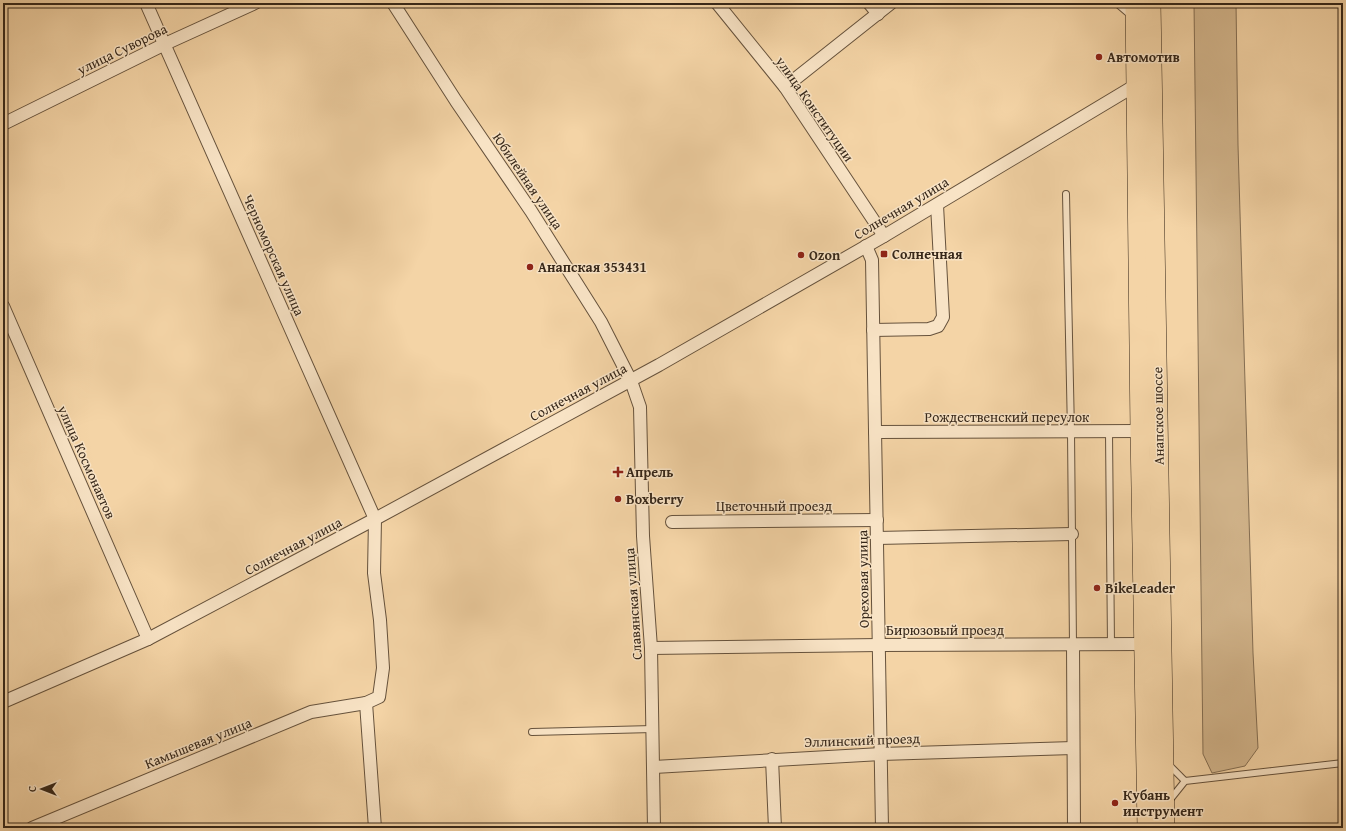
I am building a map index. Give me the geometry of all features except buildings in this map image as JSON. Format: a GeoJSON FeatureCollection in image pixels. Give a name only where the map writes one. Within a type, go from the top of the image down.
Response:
{"type":"FeatureCollection","features":[{"type":"Feature","properties":{"kind":"main road","name":"Анапское шоссе"},"geometry":{"type":"LineString","coordinates":[[1147,828],[1140,431],[1144,85],[1151,3]]}},
{"type":"Feature","properties":{"kind":"main road"},"geometry":{"type":"LineString","coordinates":[[1135,9],[1144,85]]}},
{"type":"Feature","properties":{"kind":"main road","name":"Анапское шоссе"},"geometry":{"type":"LineString","coordinates":[[1144,85],[1165,828]]}},
{"type":"Feature","properties":{"kind":"street","name":"Черноморская улица"},"geometry":{"type":"LineString","coordinates":[[146,3],[375,519]]}},
{"type":"Feature","properties":{"kind":"street","name":"улица Суворова"},"geometry":{"type":"LineString","coordinates":[[3,124],[164,44],[255,3]]}},
{"type":"Feature","properties":{"kind":"street","name":"Юбилейная улица"},"geometry":{"type":"LineString","coordinates":[[393,3],[601,322],[631,381]]}},
{"type":"Feature","properties":{"kind":"street","name":"улица Конституции"},"geometry":{"type":"LineString","coordinates":[[717,3],[785,87],[884,236]]}},
{"type":"Feature","properties":{"kind":"street"},"geometry":{"type":"LineString","coordinates":[[869,3],[878,14]]}},
{"type":"Feature","properties":{"kind":"street"},"geometry":{"type":"LineString","coordinates":[[785,87],[892,3]]}},
{"type":"Feature","properties":{"kind":"street"},"geometry":{"type":"LineString","coordinates":[[1121,3],[1135,9]]}},
{"type":"Feature","properties":{"kind":"street","name":"Солнечная улица"},"geometry":{"type":"LineString","coordinates":[[3,702],[146,635],[375,519],[631,381],[1144,85]]}},
{"type":"Feature","properties":{"kind":"street"},"geometry":{"type":"LineString","coordinates":[[873,330],[929,329],[938,326],[943,317],[937,205]]}},
{"type":"Feature","properties":{"kind":"street","name":"Ореховая улица"},"geometry":{"type":"LineString","coordinates":[[866,246],[872,260],[882,828]]}},
{"type":"Feature","properties":{"kind":"street","name":"улица Космонавтов"},"geometry":{"type":"LineString","coordinates":[[3,306],[146,635]]}},
{"type":"Feature","properties":{"kind":"street","name":"Славянская улица"},"geometry":{"type":"LineString","coordinates":[[631,381],[640,407],[643,536],[652,648],[654,828]]}},
{"type":"Feature","properties":{"kind":"street","name":"Рождественский переулок"},"geometry":{"type":"LineString","coordinates":[[875,432],[1140,431]]}},
{"type":"Feature","properties":{"kind":"street","name":"Камышевая улица"},"geometry":{"type":"LineString","coordinates":[[32,828],[311,712],[366,703],[379,697],[383,668],[380,620],[374,573],[375,519]]}},
{"type":"Feature","properties":{"kind":"street","name":"Цветочный проезд"},"geometry":{"type":"LineString","coordinates":[[672,522],[877,520]]}},
{"type":"Feature","properties":{"kind":"street"},"geometry":{"type":"LineString","coordinates":[[877,538],[1072,534]]}},
{"type":"Feature","properties":{"kind":"street","name":"Бирюзовый проезд"},"geometry":{"type":"LineString","coordinates":[[652,648],[1144,644]]}},
{"type":"Feature","properties":{"kind":"street"},"geometry":{"type":"LineString","coordinates":[[1073,645],[1074,828]]}},
{"type":"Feature","properties":{"kind":"street"},"geometry":{"type":"LineString","coordinates":[[366,703],[375,828]]}},
{"type":"Feature","properties":{"kind":"street","name":"Эллинский проезд"},"geometry":{"type":"LineString","coordinates":[[654,767],[772,759],[881,754],[1073,748]]}},
{"type":"Feature","properties":{"kind":"street"},"geometry":{"type":"LineString","coordinates":[[772,759],[775,828]]}},
{"type":"Feature","properties":{"kind":"lane"},"geometry":{"type":"LineString","coordinates":[[1066,194],[1072,432],[1073,645]]}},
{"type":"Feature","properties":{"kind":"lane"},"geometry":{"type":"LineString","coordinates":[[1109,432],[1111,645]]}},
{"type":"Feature","properties":{"kind":"lane"},"geometry":{"type":"LineString","coordinates":[[532,732],[654,729]]}},
{"type":"Feature","properties":{"kind":"lane"},"geometry":{"type":"LineString","coordinates":[[1163,758],[1185,781]]}},
{"type":"Feature","properties":{"kind":"lane"},"geometry":{"type":"LineString","coordinates":[[1164,807],[1185,781],[1343,764]]}},
{"type":"Feature","properties":{"kind":"shaded area"},"geometry":{"type":"Polygon","coordinates":[[[1194,3],[1236,3],[1238,145],[1253,653],[1258,748],[1245,766],[1212,773],[1203,754],[1194,3]]]}},
{"type":"Feature","properties":{"kind":"place","name":"Автомотив"},"geometry":{"type":"Point","coordinates":[1099,57]}},
{"type":"Feature","properties":{"kind":"place","name":"Солнечная"},"geometry":{"type":"Point","coordinates":[884,254]}},
{"type":"Feature","properties":{"kind":"place","name":"Ozon"},"geometry":{"type":"Point","coordinates":[801,255]}},
{"type":"Feature","properties":{"kind":"place","name":"Анапская 353431"},"geometry":{"type":"Point","coordinates":[530,267]}},
{"type":"Feature","properties":{"kind":"place","name":"Апрель"},"geometry":{"type":"Point","coordinates":[618,472]}},
{"type":"Feature","properties":{"kind":"place","name":"Boxberry"},"geometry":{"type":"Point","coordinates":[618,499]}},
{"type":"Feature","properties":{"kind":"place","name":"BikeLeader"},"geometry":{"type":"Point","coordinates":[1097,588]}},
{"type":"Feature","properties":{"kind":"place","name":"Кубань инструмент"},"geometry":{"type":"Point","coordinates":[1115,803]}}]}
